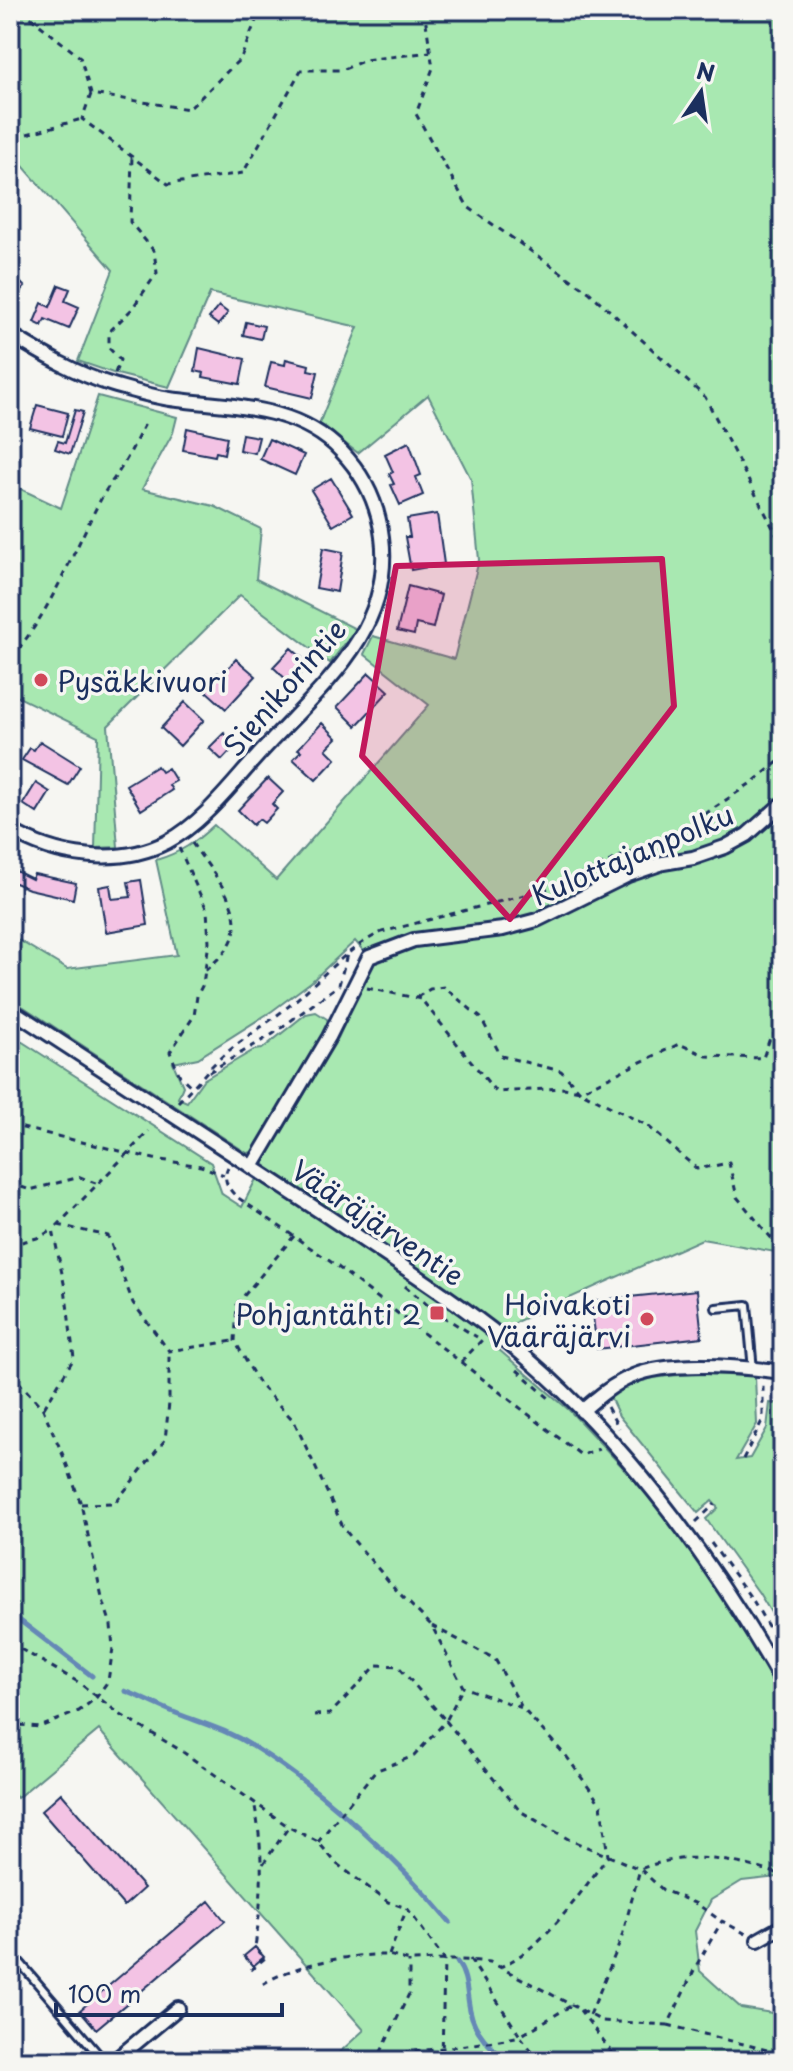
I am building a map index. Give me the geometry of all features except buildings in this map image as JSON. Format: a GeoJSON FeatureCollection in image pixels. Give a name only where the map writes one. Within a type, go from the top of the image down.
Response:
{"type":"FeatureCollection","features":[{"type":"Feature","properties":{"kind":"street","name":"Sienikorintie"},"geometry":{"type":"LineString","coordinates":[[10,334],[78,372],[110,384],[173,400],[258,409],[293,419],[319,432],[361,473],[379,517],[384,554],[382,586],[370,624],[343,664],[201,817],[178,834],[140,851],[115,856],[58,851],[10,830]]}},
{"type":"Feature","properties":{"kind":"street","name":"Kulottajanpolku"},"geometry":{"type":"LineString","coordinates":[[252,1167],[329,1037],[369,957],[414,940],[526,924],[628,875],[663,863],[712,853],[747,835],[783,803]]}},
{"type":"Feature","properties":{"kind":"street","name":"Vääräjärventie"},"geometry":{"type":"LineString","coordinates":[[10,1009],[484,1323],[534,1364],[617,1448],[681,1525],[737,1605],[776,1685]]}},
{"type":"Feature","properties":{"kind":"street"},"geometry":{"type":"LineString","coordinates":[[582,1411],[635,1374],[699,1367],[783,1372]]}},
{"type":"Feature","properties":{"kind":"street"},"geometry":{"type":"LineString","coordinates":[[758,1940],[783,1926]]}},
{"type":"Feature","properties":{"kind":"street"},"geometry":{"type":"LineString","coordinates":[[114,2061],[178,2008]]}},
{"type":"Feature","properties":{"kind":"lane"},"geometry":{"type":"LineString","coordinates":[[716,1308],[747,1305],[758,1370]]}},
{"type":"Feature","properties":{"kind":"lane"},"geometry":{"type":"LineString","coordinates":[[10,1951],[104,2061]]}},
{"type":"Feature","properties":{"kind":"path"},"geometry":{"type":"LineString","coordinates":[[21,10],[80,57],[91,94],[82,119]]}},
{"type":"Feature","properties":{"kind":"path"},"geometry":{"type":"LineString","coordinates":[[91,94],[189,109],[241,58],[260,10]]}},
{"type":"Feature","properties":{"kind":"path"},"geometry":{"type":"LineString","coordinates":[[424,10],[433,68],[416,114],[468,207],[589,292],[705,397],[783,547]]}},
{"type":"Feature","properties":{"kind":"path"},"geometry":{"type":"LineString","coordinates":[[82,119],[168,184],[243,173],[301,70],[342,70],[365,60],[431,52]]}},
{"type":"Feature","properties":{"kind":"path"},"geometry":{"type":"LineString","coordinates":[[27,134],[82,119]]}},
{"type":"Feature","properties":{"kind":"path"},"geometry":{"type":"LineString","coordinates":[[110,384],[120,360],[109,348],[109,332],[131,310],[157,273],[154,251],[130,222],[132,156]]}},
{"type":"Feature","properties":{"kind":"path"},"geometry":{"type":"LineString","coordinates":[[10,658],[41,613],[146,422]]}},
{"type":"Feature","properties":{"kind":"path"},"geometry":{"type":"LineString","coordinates":[[178,1102],[224,1054],[291,1005],[364,940],[382,932],[544,890],[683,829],[783,758]]}},
{"type":"Feature","properties":{"kind":"path"},"geometry":{"type":"LineString","coordinates":[[178,834],[212,870],[232,908],[233,937],[222,955],[204,972]]}},
{"type":"Feature","properties":{"kind":"path"},"geometry":{"type":"LineString","coordinates":[[178,834],[207,910],[209,942],[194,1016],[170,1052],[180,1076],[192,1087]]}},
{"type":"Feature","properties":{"kind":"path"},"geometry":{"type":"LineString","coordinates":[[339,985],[347,952]]}},
{"type":"Feature","properties":{"kind":"path"},"geometry":{"type":"LineString","coordinates":[[203,1076],[273,1034],[359,973]]}},
{"type":"Feature","properties":{"kind":"path"},"geometry":{"type":"LineString","coordinates":[[353,986],[421,999],[496,1092],[564,1088],[580,1091],[648,1126],[697,1169],[729,1163],[737,1197],[783,1252]]}},
{"type":"Feature","properties":{"kind":"path"},"geometry":{"type":"LineString","coordinates":[[416,998],[430,989],[444,987],[481,1018],[501,1056],[561,1071],[580,1091]]}},
{"type":"Feature","properties":{"kind":"path"},"geometry":{"type":"LineString","coordinates":[[580,1091],[679,1044],[707,1056],[763,1058],[771,1035],[783,1033]]}},
{"type":"Feature","properties":{"kind":"path"},"geometry":{"type":"LineString","coordinates":[[10,1125],[154,1159],[201,1166],[225,1175]]}},
{"type":"Feature","properties":{"kind":"path"},"geometry":{"type":"LineString","coordinates":[[10,1245],[53,1230],[149,1131]]}},
{"type":"Feature","properties":{"kind":"path"},"geometry":{"type":"LineString","coordinates":[[237,1171],[229,1166],[225,1175],[229,1190],[581,1455],[599,1449]]}},
{"type":"Feature","properties":{"kind":"path"},"geometry":{"type":"LineString","coordinates":[[10,1183],[30,1190],[80,1177],[99,1184]]}},
{"type":"Feature","properties":{"kind":"path"},"geometry":{"type":"LineString","coordinates":[[58,1225],[108,1236],[133,1303],[169,1351],[165,1440],[115,1503],[81,1504]]}},
{"type":"Feature","properties":{"kind":"path"},"geometry":{"type":"LineString","coordinates":[[43,1409],[74,1358],[65,1288],[53,1230]]}},
{"type":"Feature","properties":{"kind":"path"},"geometry":{"type":"LineString","coordinates":[[294,1236],[237,1304],[235,1341],[259,1384],[294,1421],[344,1529],[432,1626],[495,1659],[522,1708],[567,1757],[601,1805],[608,1856],[557,1921],[524,1954],[500,1967]]}},
{"type":"Feature","properties":{"kind":"path"},"geometry":{"type":"LineString","coordinates":[[404,1285],[437,1313],[484,1342],[461,1362]]}},
{"type":"Feature","properties":{"kind":"path"},"geometry":{"type":"LineString","coordinates":[[169,1351],[235,1341]]}},
{"type":"Feature","properties":{"kind":"path"},"geometry":{"type":"LineString","coordinates":[[516,1369],[555,1404]]}},
{"type":"Feature","properties":{"kind":"path"},"geometry":{"type":"LineString","coordinates":[[743,1459],[763,1419],[758,1370]]}},
{"type":"Feature","properties":{"kind":"path"},"geometry":{"type":"LineString","coordinates":[[10,1372],[43,1409],[81,1504],[111,1625],[112,1663],[108,1681],[96,1698],[79,1711],[40,1727],[10,1724]]}},
{"type":"Feature","properties":{"kind":"path"},"geometry":{"type":"LineString","coordinates":[[696,1522],[715,1504]]}},
{"type":"Feature","properties":{"kind":"path"},"geometry":{"type":"LineString","coordinates":[[432,1626],[463,1687],[522,1708]]}},
{"type":"Feature","properties":{"kind":"path"},"geometry":{"type":"LineString","coordinates":[[779,1645],[783,1640]]}},
{"type":"Feature","properties":{"kind":"path"},"geometry":{"type":"LineString","coordinates":[[10,1643],[78,1682],[96,1698],[180,1750],[289,1827],[318,1842],[337,1864],[388,1902],[407,1908],[444,1959],[442,2061]]}},
{"type":"Feature","properties":{"kind":"path"},"geometry":{"type":"LineString","coordinates":[[314,1715],[330,1714],[377,1665],[398,1666],[520,1811],[570,1840],[640,1869],[663,1890],[697,1904],[758,1940]]}},
{"type":"Feature","properties":{"kind":"path"},"geometry":{"type":"LineString","coordinates":[[776,1685],[783,1712]]}},
{"type":"Feature","properties":{"kind":"path"},"geometry":{"type":"LineString","coordinates":[[318,1842],[375,1771],[414,1756],[446,1721],[463,1687]]}},
{"type":"Feature","properties":{"kind":"path"},"geometry":{"type":"LineString","coordinates":[[251,1970],[265,1958],[255,1947],[263,1864],[254,1800]]}},
{"type":"Feature","properties":{"kind":"path"},"geometry":{"type":"LineString","coordinates":[[263,1864],[289,1827]]}},
{"type":"Feature","properties":{"kind":"path"},"geometry":{"type":"LineString","coordinates":[[640,1869],[665,1859],[689,1857],[739,1863],[783,1875]]}},
{"type":"Feature","properties":{"kind":"path"},"geometry":{"type":"LineString","coordinates":[[590,2015],[621,1940],[640,1869]]}},
{"type":"Feature","properties":{"kind":"path"},"geometry":{"type":"LineString","coordinates":[[389,1955],[407,1908]]}},
{"type":"Feature","properties":{"kind":"path"},"geometry":{"type":"LineString","coordinates":[[668,2025],[722,1921]]}},
{"type":"Feature","properties":{"kind":"path"},"geometry":{"type":"LineString","coordinates":[[263,1984],[278,1973],[360,1955],[389,1955],[409,1961],[470,1959],[490,1962],[602,2021],[668,2025],[783,2054]]}},
{"type":"Feature","properties":{"kind":"path"},"geometry":{"type":"LineString","coordinates":[[470,1959],[540,2061]]}},
{"type":"Feature","properties":{"kind":"path"},"geometry":{"type":"LineString","coordinates":[[379,2056],[409,1994],[409,1961]]}},
{"type":"Feature","properties":{"kind":"path"},"geometry":{"type":"LineString","coordinates":[[372,2061],[379,2056],[520,2036],[572,2005]]}},
{"type":"Feature","properties":{"kind":"path"},"geometry":{"type":"LineString","coordinates":[[579,2009],[618,2061]]}},
{"type":"Feature","properties":{"kind":"highlighted area"},"geometry":{"type":"Polygon","coordinates":[[[662,559],[674,706],[510,919],[362,756],[396,566],[662,559]]]}},
{"type":"Feature","properties":{"kind":"green space"},"geometry":{"type":"Polygon","coordinates":[[[10,10],[783,10],[783,1303],[781,1253],[702,1239],[518,1321],[491,1343],[569,1410],[647,1493],[702,1565],[783,1693],[783,1867],[777,1877],[742,1881],[711,1900],[695,1931],[700,1971],[741,2008],[778,2014],[783,2009],[783,2061],[330,2061],[364,2030],[99,1730],[17,1798],[10,1790],[10,1034],[211,1163],[222,1194],[242,1207],[268,1155],[338,1038],[370,968],[367,955],[355,941],[311,982],[272,1011],[198,1058],[173,1063],[183,1086],[178,1098],[187,1102],[203,1080],[254,1050],[262,1049],[306,1014],[316,1012],[327,1019],[328,1024],[253,1152],[247,1153],[10,998],[10,935],[67,969],[177,955],[156,860],[187,846],[214,825],[276,880],[429,705],[364,654],[373,636],[454,659],[479,560],[471,479],[428,395],[358,453],[319,424],[358,327],[210,293],[169,387],[78,361],[113,270],[10,151],[10,10]]]}},
{"type":"Feature","properties":{"kind":"green space"},"geometry":{"type":"Polygon","coordinates":[[[98,396],[177,417],[173,433],[142,489],[214,506],[261,529],[256,579],[356,629],[330,663],[240,595],[108,726],[118,847],[95,848],[98,736],[10,693],[10,484],[61,508],[98,396]]]}},
{"type":"Feature","properties":{"kind":"green space"},"geometry":{"type":"Polygon","coordinates":[[[700,1374],[755,1376],[757,1424],[736,1460],[750,1458],[767,1428],[770,1403],[783,1404],[783,1632],[706,1519],[718,1508],[712,1501],[698,1513],[619,1416],[610,1397],[641,1381],[700,1374]]]}},
{"type":"Feature","properties":{"kind":"waterway"},"geometry":{"type":"LineString","coordinates":[[10,1613],[92,1676]]}},
{"type":"Feature","properties":{"kind":"waterway"},"geometry":{"type":"LineString","coordinates":[[125,1691],[227,1732],[280,1764],[358,1827],[450,1922]]}},
{"type":"Feature","properties":{"kind":"waterway"},"geometry":{"type":"LineString","coordinates":[[457,1962],[465,1979],[475,2025],[489,2045],[507,2061]]}},
{"type":"Feature","properties":{"kind":"place","name":"Pysäkkivuori"},"geometry":{"type":"Point","coordinates":[41,680]}},
{"type":"Feature","properties":{"kind":"place","name":"Pohjantähti 2"},"geometry":{"type":"Point","coordinates":[437,1313]}},
{"type":"Feature","properties":{"kind":"place","name":"Hoivakoti Vääräjärvi"},"geometry":{"type":"Point","coordinates":[647,1319]}}]}
